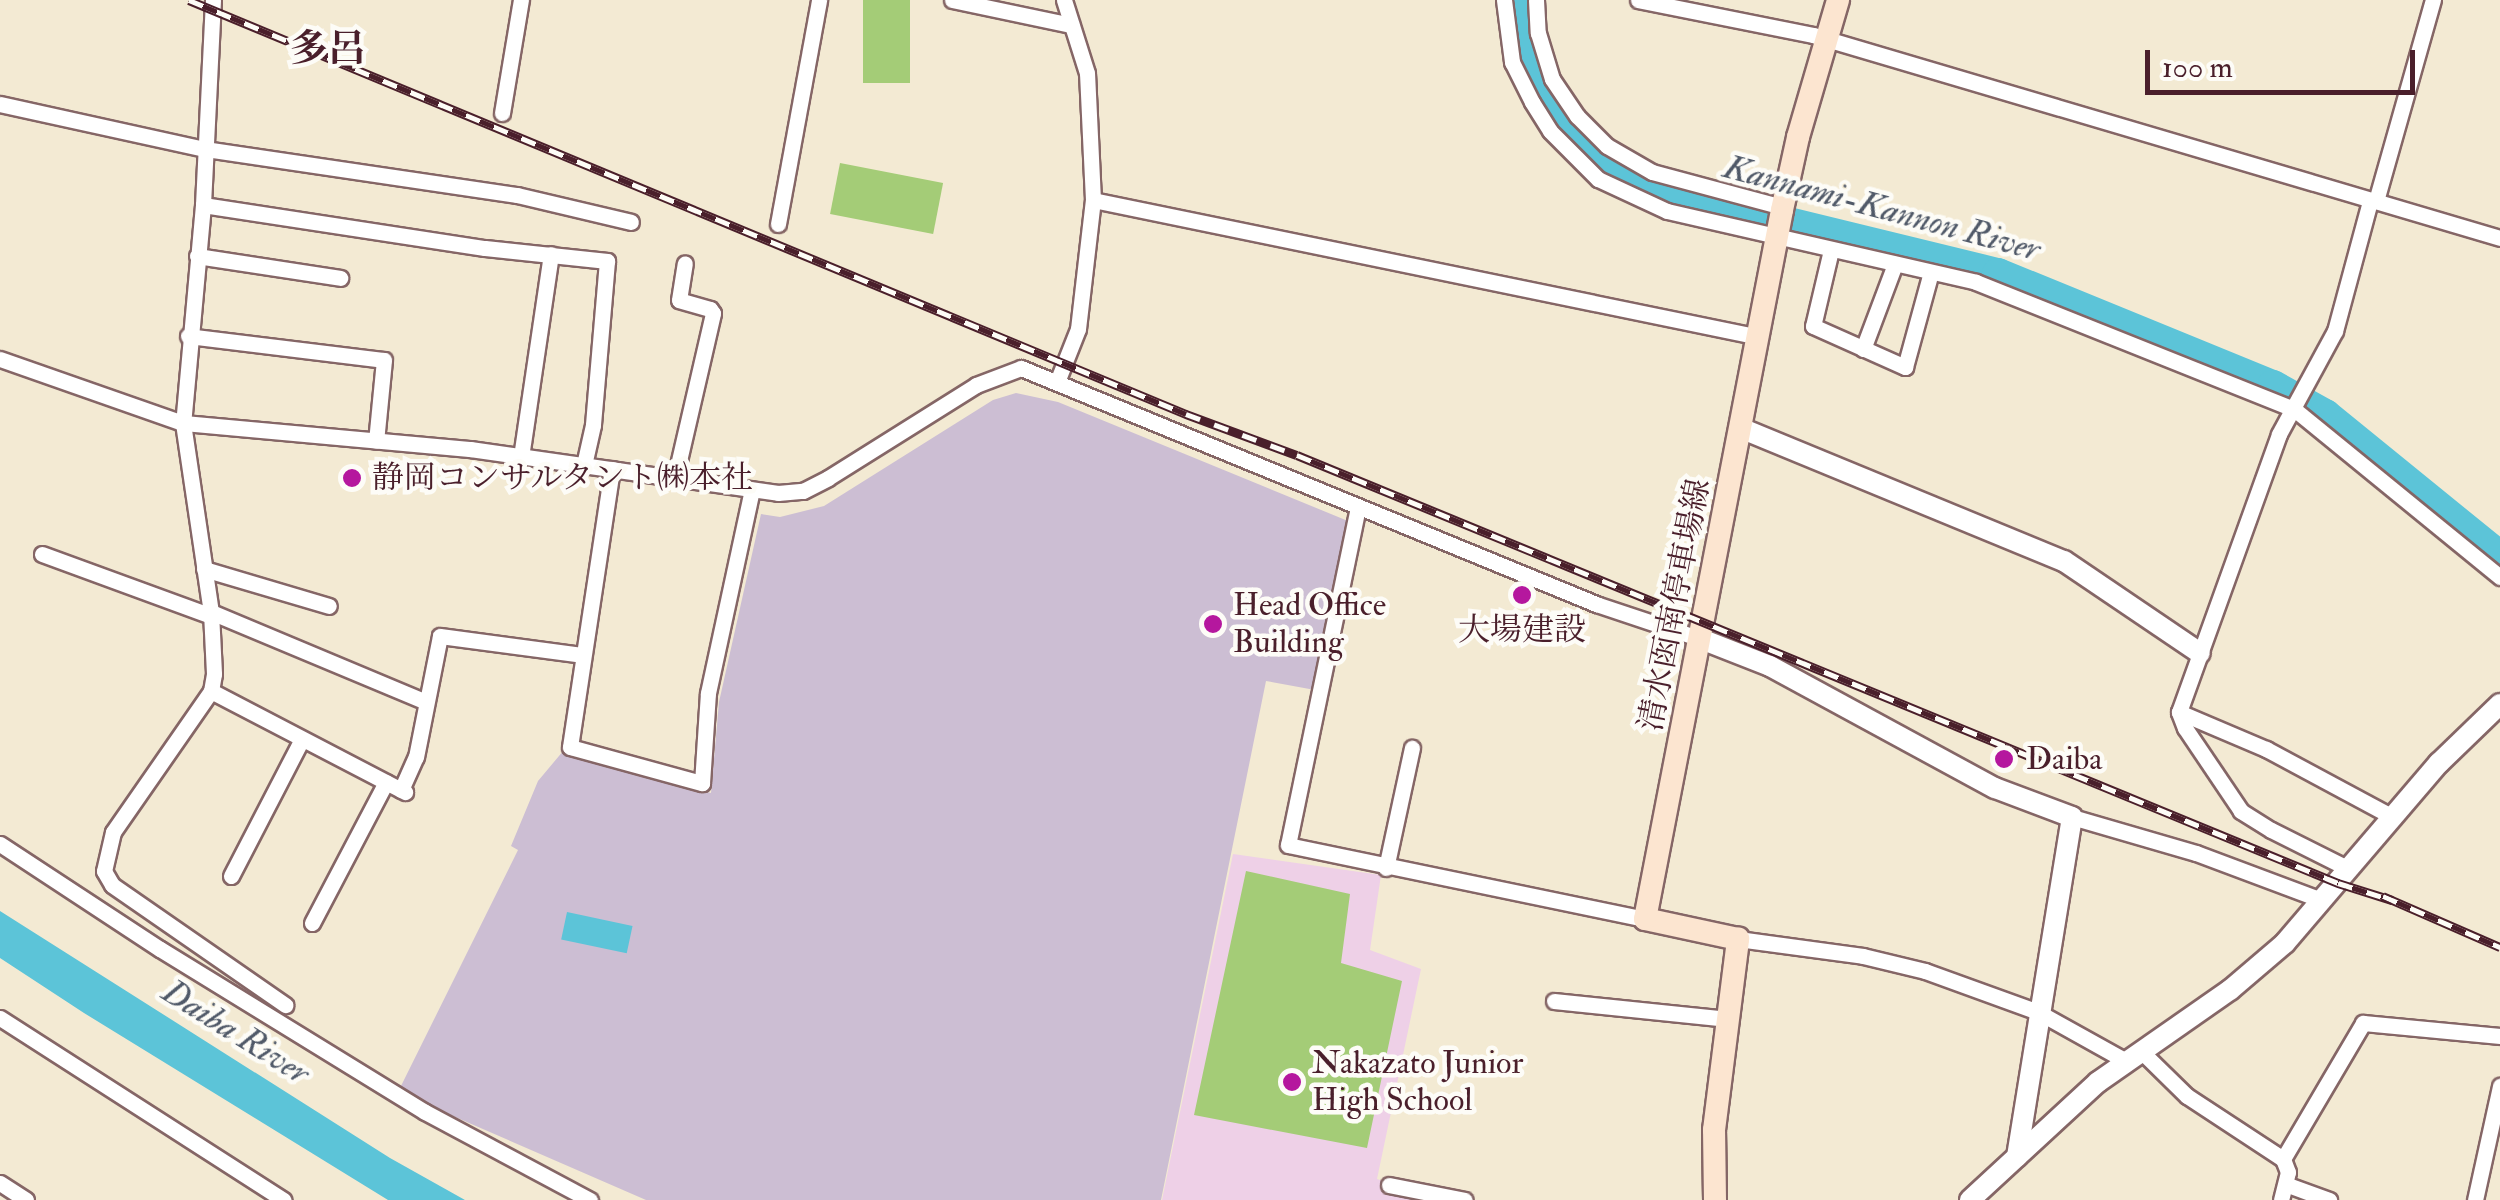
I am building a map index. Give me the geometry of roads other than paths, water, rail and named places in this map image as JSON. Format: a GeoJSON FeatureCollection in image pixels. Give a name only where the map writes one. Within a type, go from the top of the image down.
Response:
{"type":"FeatureCollection","features":[{"type":"Feature","properties":{"kind":"main road","name":"清水函南停車場線"},"geometry":{"type":"LineString","coordinates":[[1645,919],[1743,429],[1780,222],[1838,0]]}},
{"type":"Feature","properties":{"kind":"main road"},"geometry":{"type":"LineString","coordinates":[[1645,919],[1738,939],[1712,1161],[1715,1200]]}},
{"type":"Feature","properties":{"kind":"street"},"geometry":{"type":"LineString","coordinates":[[213,0],[203,205],[183,423],[211,614],[214,674],[211,691],[160,759],[106,849],[104,872],[112,884],[285,1005]]}},
{"type":"Feature","properties":{"kind":"street"},"geometry":{"type":"LineString","coordinates":[[502,113],[521,0]]}},
{"type":"Feature","properties":{"kind":"street"},"geometry":{"type":"LineString","coordinates":[[778,224],[819,0]]}},
{"type":"Feature","properties":{"kind":"street"},"geometry":{"type":"LineString","coordinates":[[952,0],[1071,25]]}},
{"type":"Feature","properties":{"kind":"street"},"geometry":{"type":"LineString","coordinates":[[1057,382],[1078,329],[1093,200],[1087,73],[1064,0]]}},
{"type":"Feature","properties":{"kind":"street"},"geometry":{"type":"LineString","coordinates":[[1504,0],[1512,62],[1550,131],[1598,179],[1645,185],[1780,222],[1832,250],[1931,272],[2039,305],[2294,409],[2500,578]]}},
{"type":"Feature","properties":{"kind":"street"},"geometry":{"type":"LineString","coordinates":[[1536,0],[1544,60],[1564,100],[1645,185],[1780,222]]}},
{"type":"Feature","properties":{"kind":"street"},"geometry":{"type":"LineString","coordinates":[[1638,0],[1813,35],[1826,42],[2500,238]]}},
{"type":"Feature","properties":{"kind":"street"},"geometry":{"type":"LineString","coordinates":[[2350,869],[2271,830],[2241,810],[2185,728],[2179,712],[2263,475],[2336,331],[2433,0]]}},
{"type":"Feature","properties":{"kind":"street"},"geometry":{"type":"LineString","coordinates":[[0,104],[206,149],[517,195],[631,222]]}},
{"type":"Feature","properties":{"kind":"street"},"geometry":{"type":"LineString","coordinates":[[1093,200],[1760,337]]}},
{"type":"Feature","properties":{"kind":"street"},"geometry":{"type":"LineString","coordinates":[[203,205],[607,262],[593,425],[584,465]]}},
{"type":"Feature","properties":{"kind":"street"},"geometry":{"type":"LineString","coordinates":[[1832,250],[1813,326],[1906,368],[1931,272]]}},
{"type":"Feature","properties":{"kind":"street"},"geometry":{"type":"LineString","coordinates":[[521,457],[551,254]]}},
{"type":"Feature","properties":{"kind":"street"},"geometry":{"type":"LineString","coordinates":[[197,256],[340,278]]}},
{"type":"Feature","properties":{"kind":"street"},"geometry":{"type":"LineString","coordinates":[[675,478],[712,313],[710,308],[679,300],[685,263]]}},
{"type":"Feature","properties":{"kind":"street"},"geometry":{"type":"LineString","coordinates":[[1863,350],[1895,264]]}},
{"type":"Feature","properties":{"kind":"street"},"geometry":{"type":"LineString","coordinates":[[188,336],[384,360],[376,441]]}},
{"type":"Feature","properties":{"kind":"street"},"geometry":{"type":"LineString","coordinates":[[0,360],[183,423],[521,457],[752,490],[803,491],[976,385],[1020,368],[1596,604],[1770,666],[1995,788],[2072,818],[2196,853],[2322,900]]}},
{"type":"Feature","properties":{"kind":"street"},"geometry":{"type":"LineString","coordinates":[[1743,429],[2064,561],[2200,652]]}},
{"type":"Feature","properties":{"kind":"street"},"geometry":{"type":"LineString","coordinates":[[612,469],[570,747],[702,784],[708,693],[752,490]]}},
{"type":"Feature","properties":{"kind":"street"},"geometry":{"type":"LineString","coordinates":[[1358,508],[1288,844],[1386,868],[1645,919]]}},
{"type":"Feature","properties":{"kind":"street"},"geometry":{"type":"LineString","coordinates":[[42,554],[211,614],[424,701]]}},
{"type":"Feature","properties":{"kind":"street"},"geometry":{"type":"LineString","coordinates":[[204,569],[329,606]]}},
{"type":"Feature","properties":{"kind":"street"},"geometry":{"type":"LineString","coordinates":[[211,691],[403,791],[416,756],[440,636],[582,654]]}},
{"type":"Feature","properties":{"kind":"street"},"geometry":{"type":"LineString","coordinates":[[1970,1200],[2134,1057],[2254,972],[2350,869],[2439,763],[2500,704]]}},
{"type":"Feature","properties":{"kind":"street"},"geometry":{"type":"LineString","coordinates":[[2179,712],[2266,749],[2393,817]]}},
{"type":"Feature","properties":{"kind":"street"},"geometry":{"type":"LineString","coordinates":[[231,876],[302,739]]}},
{"type":"Feature","properties":{"kind":"street"},"geometry":{"type":"LineString","coordinates":[[1386,868],[1412,748]]}},
{"type":"Feature","properties":{"kind":"street"},"geometry":{"type":"LineString","coordinates":[[312,923],[386,782]]}},
{"type":"Feature","properties":{"kind":"street"},"geometry":{"type":"LineString","coordinates":[[2017,1157],[2072,818]]}},
{"type":"Feature","properties":{"kind":"street"},"geometry":{"type":"LineString","coordinates":[[0,844],[160,949],[425,1112],[590,1200]]}},
{"type":"Feature","properties":{"kind":"street"},"geometry":{"type":"LineString","coordinates":[[160,949],[174,929]]}},
{"type":"Feature","properties":{"kind":"street"},"geometry":{"type":"LineString","coordinates":[[1738,939],[1884,960],[2038,1012],[2134,1057],[2284,1160]]}},
{"type":"Feature","properties":{"kind":"street"},"geometry":{"type":"LineString","coordinates":[[1554,1002],[1728,1020]]}},
{"type":"Feature","properties":{"kind":"street"},"geometry":{"type":"LineString","coordinates":[[0,1018],[284,1200]]}},
{"type":"Feature","properties":{"kind":"street"},"geometry":{"type":"LineString","coordinates":[[2329,1200],[2285,1192],[2284,1160],[2363,1022],[2500,1036]]}},
{"type":"Feature","properties":{"kind":"street"},"geometry":{"type":"LineString","coordinates":[[2474,1200],[2500,1086]]}},
{"type":"Feature","properties":{"kind":"street"},"geometry":{"type":"LineString","coordinates":[[0,1183],[26,1200]]}},
{"type":"Feature","properties":{"kind":"street"},"geometry":{"type":"LineString","coordinates":[[1390,1185],[1456,1199]]}},
{"type":"Feature","properties":{"kind":"water"},"geometry":{"type":"Polygon","coordinates":[[[0,911],[390,1158],[465,1200],[388,1200],[84,1013],[0,958],[0,911]]]}},
{"type":"Feature","properties":{"kind":"water"},"geometry":{"type":"Polygon","coordinates":[[[567,912],[633,926],[627,953],[561,939],[567,912]]]}},
{"type":"Feature","properties":{"kind":"waterway","name":"Kannami-Kannon River"},"geometry":{"type":"LineString","coordinates":[[1523,0],[1526,49],[1549,106],[1575,137],[1615,167],[1661,192],[1998,274],[2273,386],[2325,415],[2500,557]]}},
{"type":"Feature","properties":{"kind":"railway"},"geometry":{"type":"LineString","coordinates":[[189,0],[1186,414],[1297,455],[2338,883],[2392,900]]}},
{"type":"Feature","properties":{"kind":"railway"},"geometry":{"type":"LineString","coordinates":[[2383,896],[2500,947]]}},
{"type":"Feature","properties":{"kind":"place","name":"静岡コンサルタント㈱本社"},"geometry":{"type":"Point","coordinates":[352,478]}},
{"type":"Feature","properties":{"kind":"place","name":"大場建設"},"geometry":{"type":"Point","coordinates":[1522,595]}},
{"type":"Feature","properties":{"kind":"place","name":"Head Office Building"},"geometry":{"type":"Point","coordinates":[1213,624]}},
{"type":"Feature","properties":{"kind":"place","name":"Daiba"},"geometry":{"type":"Point","coordinates":[2004,759]}},
{"type":"Feature","properties":{"kind":"place","name":"Nakazato Junior High School"},"geometry":{"type":"Point","coordinates":[1292,1082]}},
{"type":"Feature","properties":{"kind":"district","name":"多呂"},"geometry":{"type":"Point","coordinates":[328,50]}},
{"type":"Feature","properties":{"kind":"water label","name":"Daiba River"},"geometry":{"type":"Point","coordinates":[236,1032]}}]}
